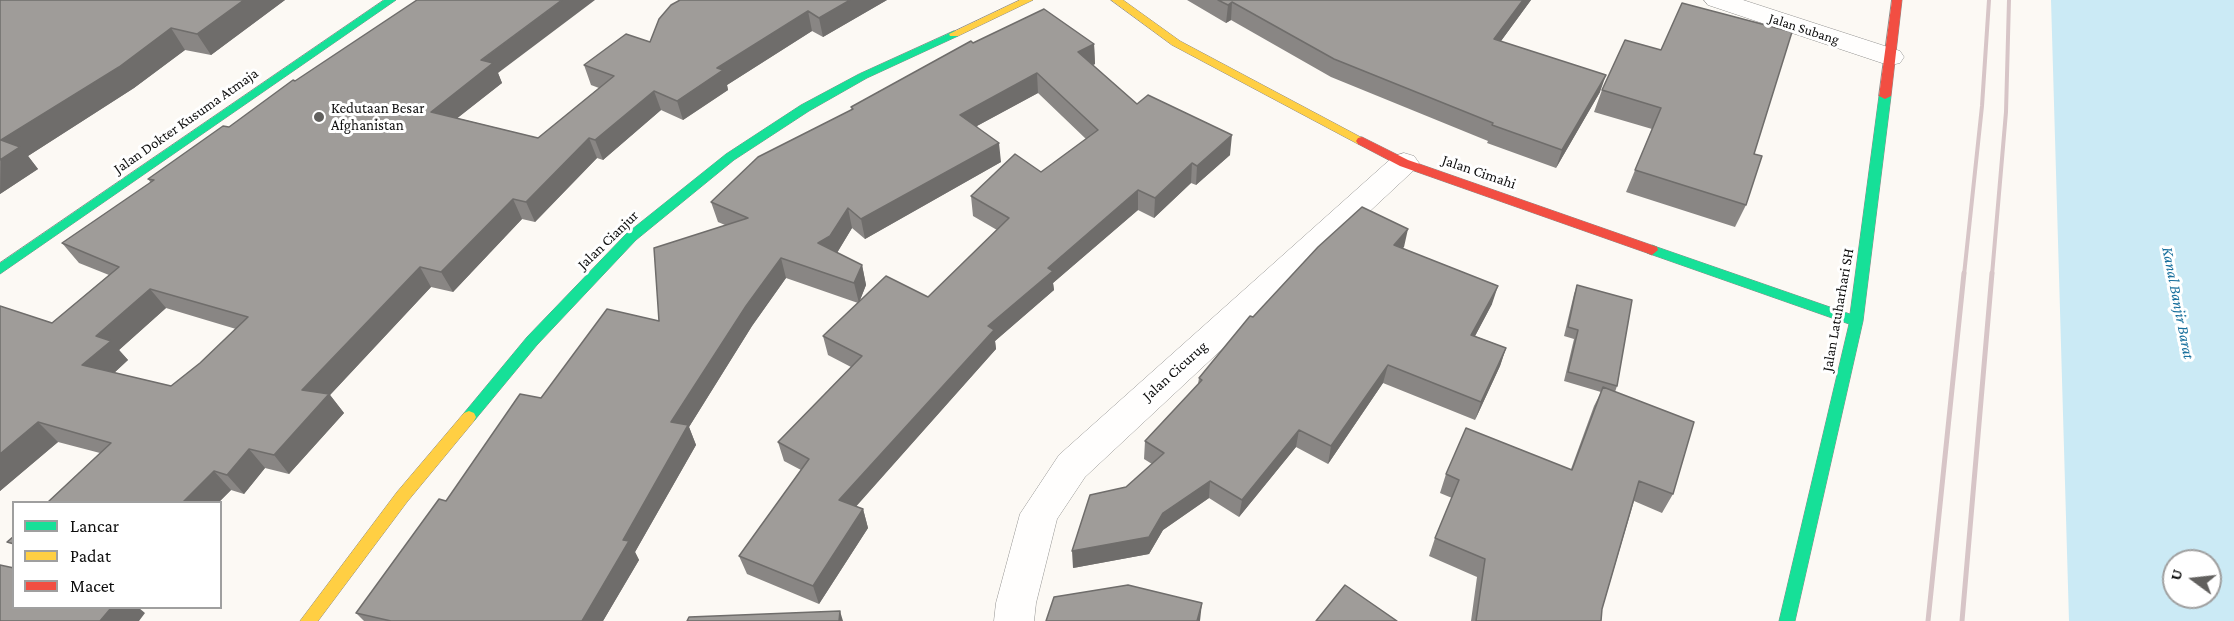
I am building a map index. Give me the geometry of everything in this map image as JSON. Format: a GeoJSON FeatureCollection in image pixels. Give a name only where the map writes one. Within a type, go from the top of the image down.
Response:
{"type":"FeatureCollection","features":[{"type":"Feature","properties":{"kind":"street","name":"Jalan Dokter Kusuma Atmaja"},"geometry":{"type":"LineString","coordinates":[[0,269],[391,0]]}},
{"type":"Feature","properties":{"kind":"street","name":"Jalan Cianjur"},"geometry":{"type":"LineString","coordinates":[[308,621],[402,497],[532,341],[631,237],[730,157],[805,108],[863,76],[1028,0]]}},
{"type":"Feature","properties":{"kind":"street","name":"Jalan Cimahi"},"geometry":{"type":"LineString","coordinates":[[1116,0],[1176,43],[1404,164],[1856,321]]}},
{"type":"Feature","properties":{"kind":"street","name":"Jalan Subang"},"geometry":{"type":"LineString","coordinates":[[1717,0],[1891,57]]}},
{"type":"Feature","properties":{"kind":"street","name":"Jalan Latuharhari SH"},"geometry":{"type":"LineString","coordinates":[[1787,621],[1856,321],[1897,0]]}},
{"type":"Feature","properties":{"kind":"street","name":"Jalan Cicurug"},"geometry":{"type":"LineString","coordinates":[[1014,621],[1016,603],[1039,514],[1072,466],[1404,164]]}},
{"type":"Feature","properties":{"kind":"water","name":"Kanal Banjir Barat"},"geometry":{"type":"Polygon","coordinates":[[[2051,0],[2234,0],[2234,621],[2069,621],[2051,0]]]}},
{"type":"Feature","properties":{"kind":"building"},"geometry":{"type":"Polygon","coordinates":[[[0,0],[244,0],[197,34],[171,28],[119,67],[1,140],[20,147],[0,160],[0,0]]]}},
{"type":"Feature","properties":{"kind":"building"},"geometry":{"type":"Polygon","coordinates":[[[417,0],[562,0],[481,60],[493,63],[431,112],[538,138],[614,76],[584,65],[626,34],[650,42],[659,19],[671,5],[680,0],[850,0],[819,18],[808,11],[717,68],[723,70],[677,101],[654,91],[595,140],[589,138],[526,202],[513,199],[441,272],[420,267],[302,390],[329,394],[274,455],[249,449],[227,475],[214,471],[184,501],[49,501],[111,443],[38,422],[0,454],[0,306],[52,323],[119,267],[62,243],[154,180],[148,179],[223,126],[229,127],[293,80],[295,81],[417,0]],[[150,289],[96,336],[111,341],[82,365],[171,386],[200,363],[248,317],[150,289]]]}},
{"type":"Feature","properties":{"kind":"building"},"geometry":{"type":"Polygon","coordinates":[[[1218,0],[1523,0],[1494,39],[1606,75],[1562,150],[1492,125],[1493,123],[1334,59],[1232,2],[1228,5],[1218,0]]]}},
{"type":"Feature","properties":{"kind":"building"},"geometry":{"type":"Polygon","coordinates":[[[1682,3],[1792,32],[1754,154],[1762,156],[1746,205],[1635,170],[1661,108],[1602,90],[1625,40],[1661,50],[1682,3]]]}},
{"type":"Feature","properties":{"kind":"building"},"geometry":{"type":"Polygon","coordinates":[[[1044,9],[1094,44],[1078,52],[1137,104],[1148,95],[1232,135],[1197,166],[1192,163],[1155,198],[1138,190],[1048,268],[1053,271],[988,326],[994,330],[839,500],[863,509],[813,586],[739,556],[809,459],[778,442],[862,356],[823,336],[886,276],[928,297],[1009,218],[971,196],[1015,154],[1041,172],[1098,130],[1037,73],[960,115],[999,143],[861,219],[848,208],[830,236],[818,243],[862,265],[854,283],[781,258],[746,306],[671,422],[688,425],[623,540],[629,541],[582,621],[391,621],[356,613],[439,499],[446,501],[520,394],[541,398],[607,309],[659,321],[654,248],[748,218],[711,202],[758,157],[853,109],[851,107],[971,41],[973,43],[1044,9]]]}},
{"type":"Feature","properties":{"kind":"building"},"geometry":{"type":"Polygon","coordinates":[[[1362,207],[1408,229],[1394,245],[1498,286],[1471,335],[1506,348],[1481,402],[1388,365],[1331,446],[1299,430],[1242,500],[1210,481],[1163,513],[1149,537],[1072,551],[1090,495],[1126,487],[1164,453],[1145,441],[1202,380],[1199,378],[1250,316],[1253,317],[1318,247],[1362,207]]]}},
{"type":"Feature","properties":{"kind":"building"},"geometry":{"type":"Polygon","coordinates":[[[1577,285],[1632,300],[1617,386],[1568,372],[1578,330],[1568,327],[1577,285]]]}},
{"type":"Feature","properties":{"kind":"building"},"geometry":{"type":"Polygon","coordinates":[[[1603,387],[1694,422],[1673,494],[1639,481],[1602,609],[1601,621],[1476,621],[1485,559],[1435,538],[1459,480],[1446,474],[1466,428],[1572,470],[1603,387]]]}},
{"type":"Feature","properties":{"kind":"building"},"geometry":{"type":"Polygon","coordinates":[[[0,565],[12,568],[12,609],[110,609],[100,621],[0,621],[0,565]]]}},
{"type":"Feature","properties":{"kind":"building"},"geometry":{"type":"Polygon","coordinates":[[[1128,585],[1202,603],[1197,621],[1046,621],[1054,597],[1128,585]]]}},
{"type":"Feature","properties":{"kind":"building"},"geometry":{"type":"Polygon","coordinates":[[[1345,585],[1397,621],[1316,621],[1345,585]]]}},
{"type":"Feature","properties":{"kind":"building"},"geometry":{"type":"Polygon","coordinates":[[[840,611],[839,621],[687,621],[689,617],[840,611]]]}},
{"type":"Feature","properties":{"kind":"railway"},"geometry":{"type":"LineString","coordinates":[[1964,275],[1982,106],[1989,0]]}},
{"type":"Feature","properties":{"kind":"railway"},"geometry":{"type":"LineString","coordinates":[[1992,275],[2006,112],[2009,0]]}},
{"type":"Feature","properties":{"kind":"railway"},"geometry":{"type":"LineString","coordinates":[[1928,621],[1964,273]]}},
{"type":"Feature","properties":{"kind":"railway"},"geometry":{"type":"LineString","coordinates":[[1962,621],[1992,273]]}},
{"type":"Feature","properties":{"kind":"traffic: fast"},"geometry":{"type":"LineString","coordinates":[[0,269],[391,0]]}},
{"type":"Feature","properties":{"kind":"traffic: fast"},"geometry":{"type":"LineString","coordinates":[[469,417],[532,341],[631,237],[730,157],[805,108],[863,76],[954,34]]}},
{"type":"Feature","properties":{"kind":"traffic: fast"},"geometry":{"type":"LineString","coordinates":[[1787,621],[1856,321],[1885,96]]}},
{"type":"Feature","properties":{"kind":"traffic: fast"},"geometry":{"type":"LineString","coordinates":[[1652,250],[1856,321]]}},
{"type":"Feature","properties":{"kind":"traffic: slow"},"geometry":{"type":"LineString","coordinates":[[954,34],[1028,0]]}},
{"type":"Feature","properties":{"kind":"traffic: slow"},"geometry":{"type":"LineString","coordinates":[[1116,0],[1176,43],[1362,141]]}},
{"type":"Feature","properties":{"kind":"traffic: slow"},"geometry":{"type":"LineString","coordinates":[[308,621],[402,497],[469,417]]}},
{"type":"Feature","properties":{"kind":"traffic: jam"},"geometry":{"type":"LineString","coordinates":[[1885,96],[1897,0]]}},
{"type":"Feature","properties":{"kind":"traffic: jam"},"geometry":{"type":"LineString","coordinates":[[1362,141],[1404,163],[1652,250]]}},
{"type":"Feature","properties":{"kind":"place","name":"Kedutaan Besar Afghanistan"},"geometry":{"type":"Point","coordinates":[319,117]}}]}
